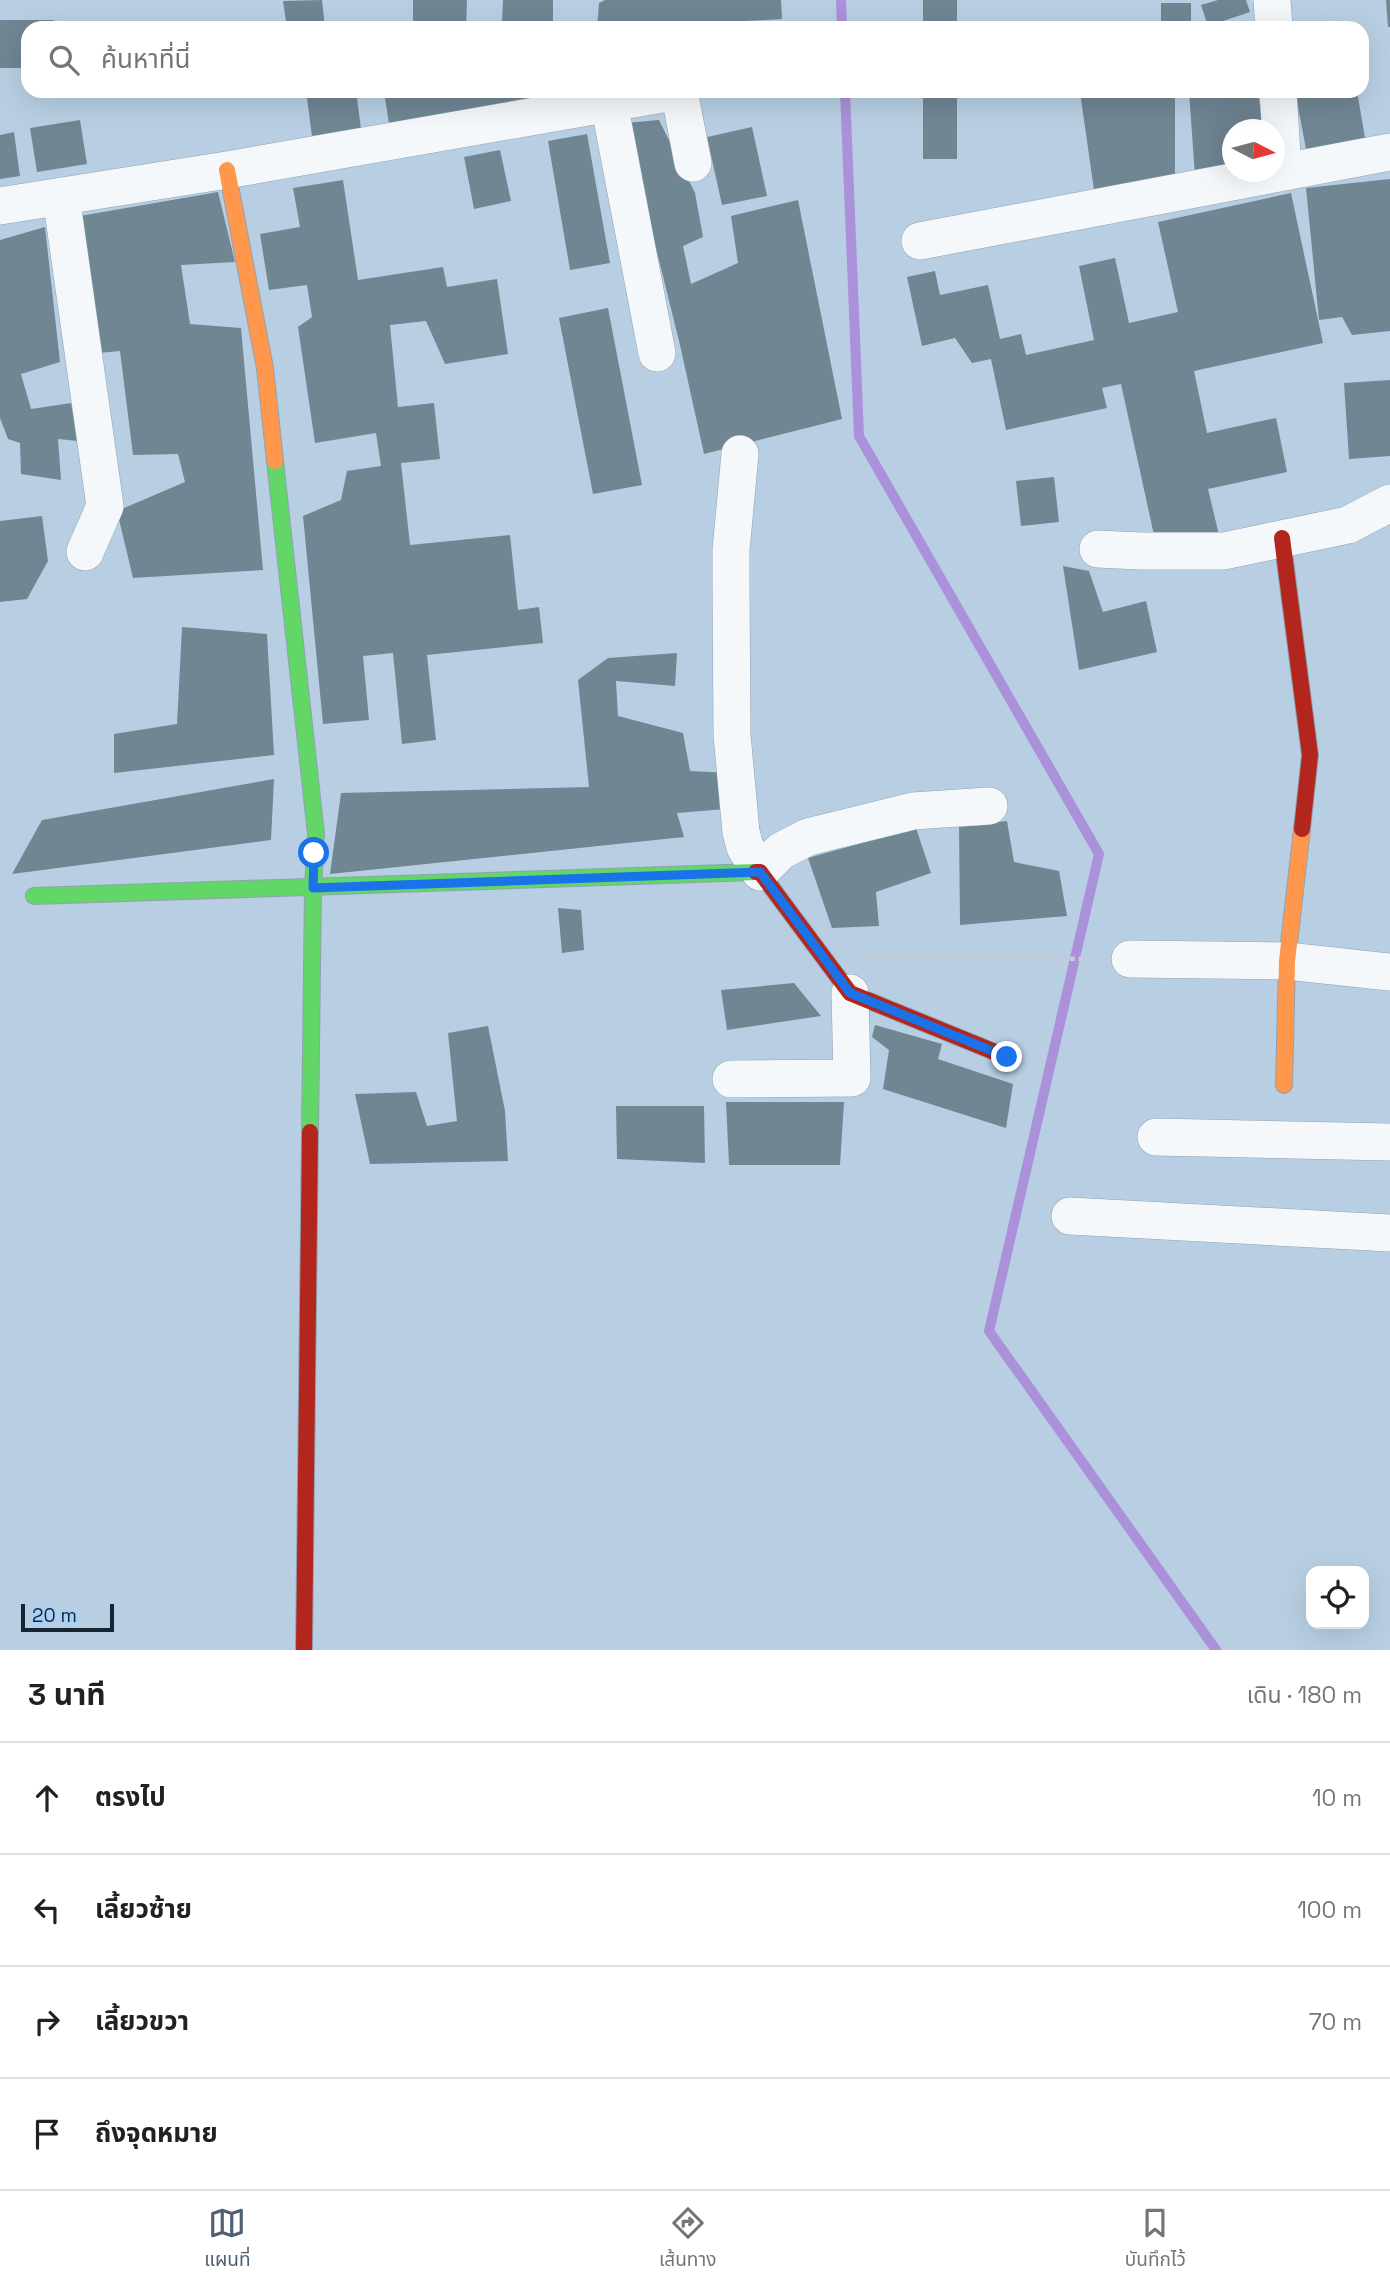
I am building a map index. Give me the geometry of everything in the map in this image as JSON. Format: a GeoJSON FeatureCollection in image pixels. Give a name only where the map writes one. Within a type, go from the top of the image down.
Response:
{"type":"FeatureCollection","features":[{"type":"Feature","properties":{"kind":"street"},"geometry":{"type":"LineString","coordinates":[[1272,0],[1274,21]]}},
{"type":"Feature","properties":{"kind":"street"},"geometry":{"type":"LineString","coordinates":[[0,206],[227,170],[638,98]]}},
{"type":"Feature","properties":{"kind":"street"},"geometry":{"type":"LineString","coordinates":[[680,98],[693,163]]}},
{"type":"Feature","properties":{"kind":"street"},"geometry":{"type":"LineString","coordinates":[[1278,98],[1280,119]]}},
{"type":"Feature","properties":{"kind":"street"},"geometry":{"type":"LineString","coordinates":[[609,103],[657,353]]}},
{"type":"Feature","properties":{"kind":"street"},"geometry":{"type":"LineString","coordinates":[[1285,171],[1390,152]]}},
{"type":"Feature","properties":{"kind":"street"},"geometry":{"type":"LineString","coordinates":[[227,170],[265,368],[316,834],[313,888],[304,1650]]}},
{"type":"Feature","properties":{"kind":"street"},"geometry":{"type":"LineString","coordinates":[[920,241],[1226,182]]}},
{"type":"Feature","properties":{"kind":"street"},"geometry":{"type":"LineString","coordinates":[[61,197],[105,506],[85,552]]}},
{"type":"Feature","properties":{"kind":"street"},"geometry":{"type":"LineString","coordinates":[[740,454],[732,550],[732,735],[744,847],[850,993],[1007,1057]]}},
{"type":"Feature","properties":{"kind":"street"},"geometry":{"type":"LineString","coordinates":[[1098,549],[1224,551],[1348,525],[1390,503]]}},
{"type":"Feature","properties":{"kind":"street"},"geometry":{"type":"LineString","coordinates":[[1282,538],[1310,755],[1287,961],[1284,1085]]}},
{"type":"Feature","properties":{"kind":"street"},"geometry":{"type":"LineString","coordinates":[[34,896],[760,872],[781,851],[808,837],[913,811],[989,806]]}},
{"type":"Feature","properties":{"kind":"street"},"geometry":{"type":"LineString","coordinates":[[1113,959],[1287,961],[1390,972]]}},
{"type":"Feature","properties":{"kind":"street"},"geometry":{"type":"LineString","coordinates":[[731,1079],[852,1078],[850,993]]}},
{"type":"Feature","properties":{"kind":"street"},"geometry":{"type":"LineString","coordinates":[[1156,1137],[1390,1142]]}},
{"type":"Feature","properties":{"kind":"street"},"geometry":{"type":"LineString","coordinates":[[1070,1216],[1390,1233]]}},
{"type":"Feature","properties":{"kind":"path"},"geometry":{"type":"LineString","coordinates":[[824,956],[1113,959]]}},
{"type":"Feature","properties":{"kind":"building"},"geometry":{"type":"Polygon","coordinates":[[[322,0],[324,21],[286,21],[283,1],[322,0]]]}},
{"type":"Feature","properties":{"kind":"building"},"geometry":{"type":"Polygon","coordinates":[[[413,0],[467,0],[466,21],[413,21],[413,0]]]}},
{"type":"Feature","properties":{"kind":"building"},"geometry":{"type":"Polygon","coordinates":[[[503,0],[553,0],[553,21],[502,21],[503,0]]]}},
{"type":"Feature","properties":{"kind":"building"},"geometry":{"type":"Polygon","coordinates":[[[605,0],[781,0],[782,19],[598,21],[599,3],[605,0]]]}},
{"type":"Feature","properties":{"kind":"building"},"geometry":{"type":"Polygon","coordinates":[[[923,0],[957,0],[957,21],[923,21],[923,0]]]}},
{"type":"Feature","properties":{"kind":"building"},"geometry":{"type":"Polygon","coordinates":[[[1218,0],[1246,0],[1250,12],[1223,21],[1206,21],[1201,5],[1218,0]]]}},
{"type":"Feature","properties":{"kind":"building"},"geometry":{"type":"Polygon","coordinates":[[[1386,0],[1390,0],[1390,27],[1388,27],[1386,0]]]}},
{"type":"Feature","properties":{"kind":"building"},"geometry":{"type":"Polygon","coordinates":[[[1161,3],[1191,3],[1191,21],[1161,21],[1161,3]]]}},
{"type":"Feature","properties":{"kind":"building"},"geometry":{"type":"Polygon","coordinates":[[[0,20],[54,20],[21,21],[21,68],[0,68],[0,20]]]}},
{"type":"Feature","properties":{"kind":"building"},"geometry":{"type":"Polygon","coordinates":[[[307,98],[357,98],[361,129],[312,136],[307,98]]]}},
{"type":"Feature","properties":{"kind":"building"},"geometry":{"type":"Polygon","coordinates":[[[385,98],[537,98],[389,124],[385,98]]]}},
{"type":"Feature","properties":{"kind":"building"},"geometry":{"type":"Polygon","coordinates":[[[923,98],[957,98],[957,159],[923,159],[923,98]]]}},
{"type":"Feature","properties":{"kind":"building"},"geometry":{"type":"Polygon","coordinates":[[[1081,98],[1175,98],[1175,176],[1094,190],[1081,98]]]}},
{"type":"Feature","properties":{"kind":"building"},"geometry":{"type":"Polygon","coordinates":[[[1189,98],[1258,98],[1263,119],[1222,119],[1222,172],[1195,176],[1189,98]]]}},
{"type":"Feature","properties":{"kind":"building"},"geometry":{"type":"Polygon","coordinates":[[[1296,98],[1358,98],[1365,138],[1306,149],[1296,98]]]}},
{"type":"Feature","properties":{"kind":"building"},"geometry":{"type":"Polygon","coordinates":[[[80,120],[87,164],[37,172],[30,128],[80,120]]]}},
{"type":"Feature","properties":{"kind":"building"},"geometry":{"type":"Polygon","coordinates":[[[659,120],[695,193],[703,237],[683,246],[691,284],[738,263],[731,216],[798,200],[842,419],[704,454],[625,123],[659,120]]]}},
{"type":"Feature","properties":{"kind":"building"},"geometry":{"type":"Polygon","coordinates":[[[752,127],[767,196],[722,205],[707,137],[752,127]]]}},
{"type":"Feature","properties":{"kind":"building"},"geometry":{"type":"Polygon","coordinates":[[[14,132],[20,176],[0,179],[0,135],[14,132]]]}},
{"type":"Feature","properties":{"kind":"building"},"geometry":{"type":"Polygon","coordinates":[[[587,134],[610,263],[570,270],[548,141],[587,134]]]}},
{"type":"Feature","properties":{"kind":"building"},"geometry":{"type":"Polygon","coordinates":[[[500,150],[511,201],[474,209],[464,157],[500,150]]]}},
{"type":"Feature","properties":{"kind":"building"},"geometry":{"type":"Polygon","coordinates":[[[1390,179],[1390,331],[1352,335],[1342,317],[1319,320],[1306,188],[1390,179]]]}},
{"type":"Feature","properties":{"kind":"building"},"geometry":{"type":"Polygon","coordinates":[[[343,180],[358,280],[443,267],[447,287],[497,279],[508,354],[445,364],[426,321],[390,325],[398,407],[434,403],[440,459],[401,463],[410,545],[510,535],[518,610],[539,607],[543,643],[427,655],[436,740],[402,744],[393,653],[363,656],[369,720],[323,724],[303,516],[341,500],[347,471],[381,466],[376,433],[315,443],[298,327],[312,317],[307,285],[269,290],[260,234],[300,227],[293,188],[343,180]]]}},
{"type":"Feature","properties":{"kind":"building"},"geometry":{"type":"Polygon","coordinates":[[[218,192],[235,262],[181,265],[190,324],[241,328],[263,570],[133,578],[117,511],[185,482],[178,454],[133,455],[120,351],[98,353],[80,216],[218,192]]]}},
{"type":"Feature","properties":{"kind":"building"},"geometry":{"type":"Polygon","coordinates":[[[1291,193],[1323,343],[1194,371],[1207,433],[1276,418],[1287,472],[1208,489],[1219,535],[1157,549],[1121,384],[1102,388],[1107,408],[1006,430],[991,359],[972,363],[955,338],[922,346],[907,277],[935,271],[940,295],[988,285],[1000,339],[1021,334],[1026,355],[1094,340],[1079,266],[1115,258],[1129,323],[1178,312],[1158,222],[1291,193]]]}},
{"type":"Feature","properties":{"kind":"building"},"geometry":{"type":"Polygon","coordinates":[[[45,227],[60,362],[21,374],[31,409],[71,403],[78,441],[58,439],[61,480],[21,474],[20,443],[8,439],[0,418],[0,240],[45,227]]]}},
{"type":"Feature","properties":{"kind":"building"},"geometry":{"type":"Polygon","coordinates":[[[608,308],[642,485],[593,494],[559,318],[608,308]]]}},
{"type":"Feature","properties":{"kind":"building"},"geometry":{"type":"Polygon","coordinates":[[[1390,380],[1390,456],[1349,459],[1344,383],[1390,380]]]}},
{"type":"Feature","properties":{"kind":"building"},"geometry":{"type":"Polygon","coordinates":[[[1054,477],[1059,522],[1021,526],[1016,481],[1054,477]]]}},
{"type":"Feature","properties":{"kind":"building"},"geometry":{"type":"Polygon","coordinates":[[[42,516],[48,561],[27,599],[0,602],[0,521],[42,516]]]}},
{"type":"Feature","properties":{"kind":"building"},"geometry":{"type":"Polygon","coordinates":[[[1063,566],[1089,571],[1103,612],[1146,601],[1157,652],[1079,670],[1063,566]]]}},
{"type":"Feature","properties":{"kind":"building"},"geometry":{"type":"Polygon","coordinates":[[[182,627],[267,634],[274,755],[114,773],[114,734],[177,724],[182,627]]]}},
{"type":"Feature","properties":{"kind":"building"},"geometry":{"type":"Polygon","coordinates":[[[677,653],[675,686],[616,681],[618,716],[683,733],[690,771],[731,773],[725,809],[677,813],[684,837],[330,874],[341,793],[589,787],[578,680],[608,658],[677,653]]]}},
{"type":"Feature","properties":{"kind":"building"},"geometry":{"type":"Polygon","coordinates":[[[274,779],[271,840],[12,874],[42,820],[274,779]]]}},
{"type":"Feature","properties":{"kind":"building"},"geometry":{"type":"Polygon","coordinates":[[[1007,821],[1014,862],[1059,871],[1067,916],[960,925],[959,827],[1007,821]]]}},
{"type":"Feature","properties":{"kind":"building"},"geometry":{"type":"Polygon","coordinates":[[[916,828],[931,873],[876,892],[879,926],[832,928],[808,858],[916,828]]]}},
{"type":"Feature","properties":{"kind":"building"},"geometry":{"type":"Polygon","coordinates":[[[558,908],[581,910],[584,950],[562,953],[558,908]]]}},
{"type":"Feature","properties":{"kind":"building"},"geometry":{"type":"Polygon","coordinates":[[[794,983],[821,1016],[727,1030],[721,990],[794,983]]]}},
{"type":"Feature","properties":{"kind":"building"},"geometry":{"type":"Polygon","coordinates":[[[875,1025],[942,1044],[938,1059],[1013,1084],[1006,1128],[883,1089],[889,1050],[872,1037],[875,1025]]]}},
{"type":"Feature","properties":{"kind":"building"},"geometry":{"type":"Polygon","coordinates":[[[488,1026],[505,1111],[508,1161],[370,1164],[355,1094],[416,1092],[427,1126],[457,1121],[448,1033],[488,1026]]]}},
{"type":"Feature","properties":{"kind":"building"},"geometry":{"type":"Polygon","coordinates":[[[726,1102],[844,1102],[840,1165],[729,1165],[726,1102]]]}},
{"type":"Feature","properties":{"kind":"building"},"geometry":{"type":"Polygon","coordinates":[[[616,1106],[704,1106],[705,1163],[617,1159],[616,1106]]]}},
{"type":"Feature","properties":{"kind":"waterway"},"geometry":{"type":"LineString","coordinates":[[841,0],[842,21]]}},
{"type":"Feature","properties":{"kind":"waterway"},"geometry":{"type":"LineString","coordinates":[[845,98],[859,436],[1099,854],[989,1331],[1216,1650]]}},
{"type":"Feature","properties":{"kind":"traffic: fast"},"geometry":{"type":"LineString","coordinates":[[275,461],[316,834],[310,1132]]}},
{"type":"Feature","properties":{"kind":"traffic: fast"},"geometry":{"type":"LineString","coordinates":[[34,896],[756,872]]}},
{"type":"Feature","properties":{"kind":"traffic: slow"},"geometry":{"type":"LineString","coordinates":[[227,170],[265,368],[275,461]]}},
{"type":"Feature","properties":{"kind":"traffic: slow"},"geometry":{"type":"LineString","coordinates":[[1284,1085],[1287,961],[1302,829]]}},
{"type":"Feature","properties":{"kind":"traffic: jam"},"geometry":{"type":"LineString","coordinates":[[1282,538],[1310,755],[1302,829]]}},
{"type":"Feature","properties":{"kind":"traffic: jam"},"geometry":{"type":"LineString","coordinates":[[756,872],[760,872],[850,993],[1007,1057]]}},
{"type":"Feature","properties":{"kind":"traffic: jam"},"geometry":{"type":"LineString","coordinates":[[304,1650],[310,1132]]}},
{"type":"Feature","properties":{"kind":"route"},"geometry":{"type":"LineString","coordinates":[[314,853],[313,888],[760,872],[850,993],[1007,1057]]}}]}
